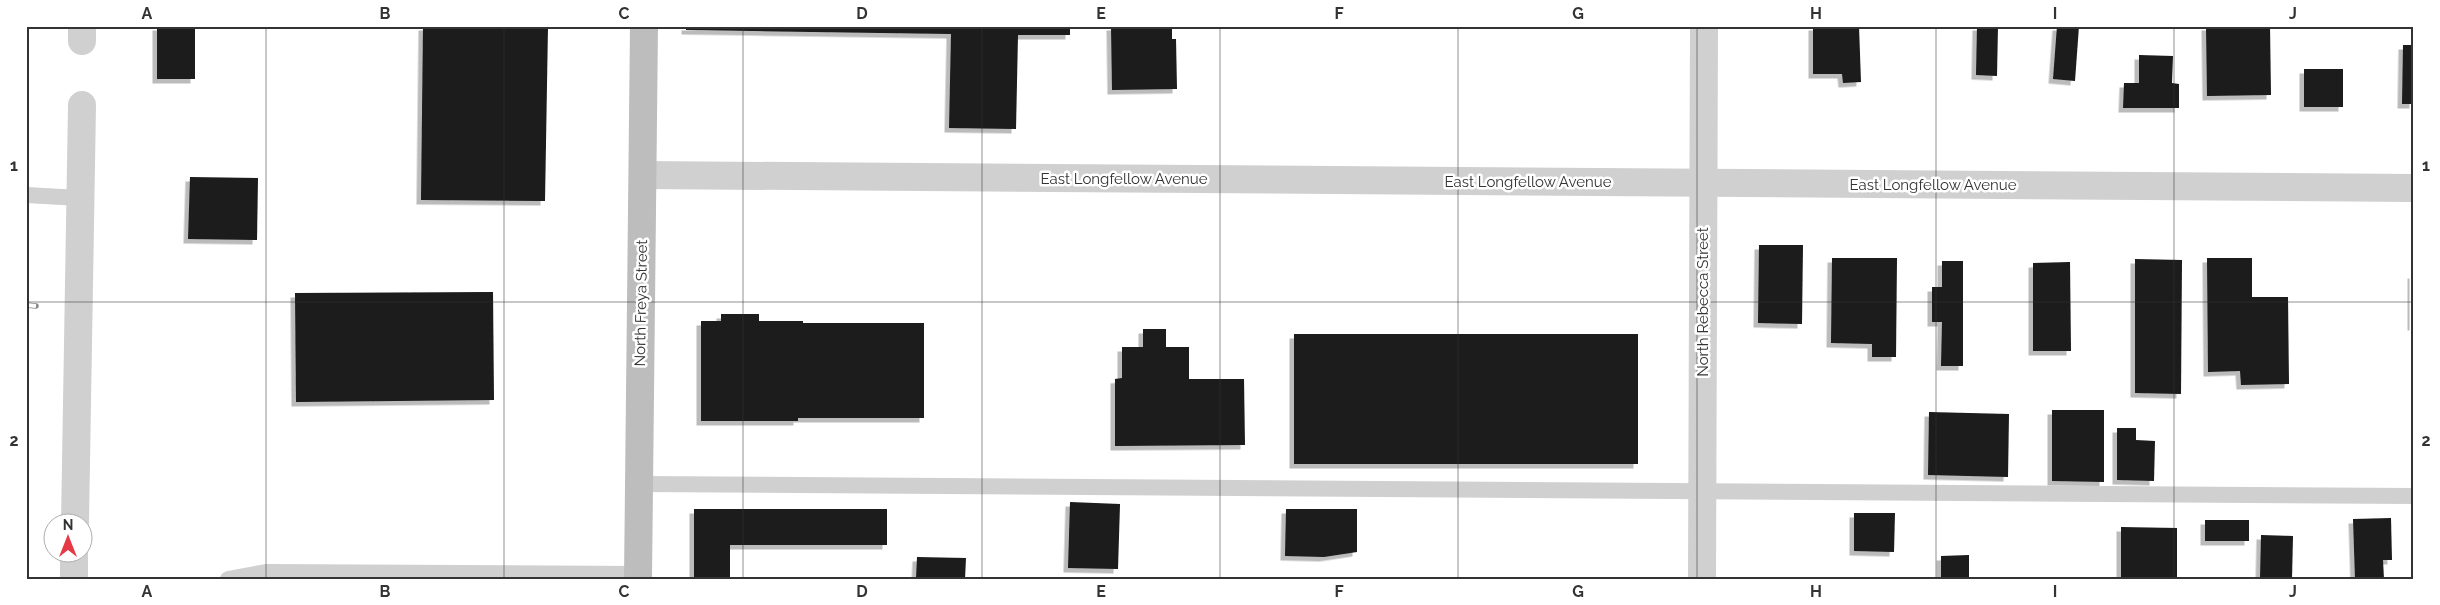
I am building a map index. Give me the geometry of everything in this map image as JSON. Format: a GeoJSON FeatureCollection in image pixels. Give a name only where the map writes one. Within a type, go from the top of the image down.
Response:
{"type":"FeatureCollection","features":[{"type":"Feature","properties":{"kind":"street","name":"North Freya Street"},"geometry":{"type":"LineString","coordinates":[[638,577],[644,26]]}},
{"type":"Feature","properties":{"kind":"street","name":"North Rebecca Street"},"geometry":{"type":"LineString","coordinates":[[1702,579],[1704,26]]}},
{"type":"Feature","properties":{"kind":"street"},"geometry":{"type":"LineString","coordinates":[[75,512],[82,105]]}},
{"type":"Feature","properties":{"kind":"street","name":"East Longfellow Avenue"},"geometry":{"type":"LineString","coordinates":[[643,175],[2414,188]]}},
{"type":"Feature","properties":{"kind":"street"},"geometry":{"type":"LineString","coordinates":[[74,562],[74,579]]}},
{"type":"Feature","properties":{"kind":"lane"},"geometry":{"type":"LineString","coordinates":[[26,195],[80,198]]}},
{"type":"Feature","properties":{"kind":"lane"},"geometry":{"type":"LineString","coordinates":[[639,484],[2414,496]]}},
{"type":"Feature","properties":{"kind":"lane"},"geometry":{"type":"LineString","coordinates":[[228,579],[266,572],[638,577]]}},
{"type":"Feature","properties":{"kind":"building"},"geometry":{"type":"Polygon","coordinates":[[[157,26],[195,26],[195,79],[157,79],[157,26]]]}},
{"type":"Feature","properties":{"kind":"building"},"geometry":{"type":"Polygon","coordinates":[[[423,26],[548,26],[545,201],[421,200],[423,26]]]}},
{"type":"Feature","properties":{"kind":"building"},"geometry":{"type":"Polygon","coordinates":[[[686,26],[1070,26],[1070,35],[1018,35],[1016,129],[949,128],[951,34],[686,30],[686,26]]]}},
{"type":"Feature","properties":{"kind":"building"},"geometry":{"type":"Polygon","coordinates":[[[1111,26],[1172,26],[1172,39],[1176,39],[1177,89],[1112,90],[1111,26]]]}},
{"type":"Feature","properties":{"kind":"building"},"geometry":{"type":"Polygon","coordinates":[[[1813,26],[1859,26],[1861,82],[1843,83],[1842,74],[1813,74],[1813,26]]]}},
{"type":"Feature","properties":{"kind":"building"},"geometry":{"type":"Polygon","coordinates":[[[1977,26],[1998,26],[1997,76],[1976,75],[1977,26]]]}},
{"type":"Feature","properties":{"kind":"building"},"geometry":{"type":"Polygon","coordinates":[[[2057,26],[2079,26],[2075,81],[2053,79],[2057,26]]]}},
{"type":"Feature","properties":{"kind":"building"},"geometry":{"type":"Polygon","coordinates":[[[2206,26],[2270,26],[2271,95],[2207,96],[2206,26]]]}},
{"type":"Feature","properties":{"kind":"building"},"geometry":{"type":"Polygon","coordinates":[[[2403,45],[2414,45],[2414,104],[2402,104],[2403,45]]]}},
{"type":"Feature","properties":{"kind":"building"},"geometry":{"type":"Polygon","coordinates":[[[2139,55],[2173,56],[2172,83],[2179,84],[2179,108],[2123,108],[2124,83],[2139,83],[2139,55]]]}},
{"type":"Feature","properties":{"kind":"building"},"geometry":{"type":"Polygon","coordinates":[[[2304,69],[2343,69],[2343,107],[2304,107],[2304,69]]]}},
{"type":"Feature","properties":{"kind":"building"},"geometry":{"type":"Polygon","coordinates":[[[190,177],[258,178],[257,240],[188,239],[190,177]]]}},
{"type":"Feature","properties":{"kind":"building"},"geometry":{"type":"Polygon","coordinates":[[[1759,245],[1803,245],[1802,324],[1758,323],[1759,245]]]}},
{"type":"Feature","properties":{"kind":"building"},"geometry":{"type":"Polygon","coordinates":[[[1832,258],[1897,258],[1896,357],[1872,357],[1872,344],[1831,343],[1832,258]]]}},
{"type":"Feature","properties":{"kind":"building"},"geometry":{"type":"Polygon","coordinates":[[[2207,258],[2252,258],[2252,297],[2288,297],[2289,384],[2241,385],[2240,371],[2208,372],[2207,258]]]}},
{"type":"Feature","properties":{"kind":"building"},"geometry":{"type":"Polygon","coordinates":[[[2135,259],[2182,260],[2181,394],[2135,393],[2135,259]]]}},
{"type":"Feature","properties":{"kind":"building"},"geometry":{"type":"Polygon","coordinates":[[[1942,261],[1963,261],[1963,366],[1941,366],[1942,322],[1932,322],[1932,287],[1942,287],[1942,261]]]}},
{"type":"Feature","properties":{"kind":"building"},"geometry":{"type":"Polygon","coordinates":[[[2070,262],[2071,351],[2033,351],[2033,263],[2070,262]]]}},
{"type":"Feature","properties":{"kind":"building"},"geometry":{"type":"Polygon","coordinates":[[[2412,274],[2414,274],[2414,326],[2412,326],[2412,274]]]}},
{"type":"Feature","properties":{"kind":"building"},"geometry":{"type":"Polygon","coordinates":[[[493,292],[494,400],[296,402],[295,293],[493,292]]]}},
{"type":"Feature","properties":{"kind":"building"},"geometry":{"type":"Polygon","coordinates":[[[721,314],[759,314],[759,321],[803,321],[803,323],[924,323],[924,418],[798,418],[798,421],[701,421],[701,321],[721,321],[721,314]]]}},
{"type":"Feature","properties":{"kind":"building"},"geometry":{"type":"Polygon","coordinates":[[[1143,329],[1166,329],[1166,347],[1189,347],[1189,379],[1244,379],[1245,445],[1115,446],[1115,379],[1122,378],[1122,347],[1143,347],[1143,329]]]}},
{"type":"Feature","properties":{"kind":"building"},"geometry":{"type":"Polygon","coordinates":[[[1294,334],[1638,334],[1638,464],[1294,464],[1294,334]]]}},
{"type":"Feature","properties":{"kind":"building"},"geometry":{"type":"Polygon","coordinates":[[[2052,410],[2104,410],[2104,482],[2052,481],[2052,410]]]}},
{"type":"Feature","properties":{"kind":"building"},"geometry":{"type":"Polygon","coordinates":[[[1929,412],[2009,414],[2008,477],[1928,475],[1929,412]]]}},
{"type":"Feature","properties":{"kind":"building"},"geometry":{"type":"Polygon","coordinates":[[[2117,428],[2136,428],[2136,440],[2155,441],[2154,481],[2117,480],[2117,428]]]}},
{"type":"Feature","properties":{"kind":"building"},"geometry":{"type":"Polygon","coordinates":[[[1070,502],[1120,504],[1118,569],[1068,568],[1070,502]]]}},
{"type":"Feature","properties":{"kind":"building"},"geometry":{"type":"Polygon","coordinates":[[[694,509],[887,509],[887,545],[730,545],[730,579],[694,579],[694,509]]]}},
{"type":"Feature","properties":{"kind":"building"},"geometry":{"type":"Polygon","coordinates":[[[1286,509],[1357,509],[1357,552],[1324,557],[1285,556],[1286,509]]]}},
{"type":"Feature","properties":{"kind":"building"},"geometry":{"type":"Polygon","coordinates":[[[1854,513],[1895,513],[1894,552],[1854,551],[1854,513]]]}},
{"type":"Feature","properties":{"kind":"building"},"geometry":{"type":"Polygon","coordinates":[[[2391,518],[2392,560],[2383,560],[2384,579],[2355,579],[2353,519],[2391,518]]]}},
{"type":"Feature","properties":{"kind":"building"},"geometry":{"type":"Polygon","coordinates":[[[2205,520],[2249,520],[2249,541],[2205,541],[2205,520]]]}},
{"type":"Feature","properties":{"kind":"building"},"geometry":{"type":"Polygon","coordinates":[[[2121,527],[2177,528],[2177,579],[2121,579],[2121,527]]]}},
{"type":"Feature","properties":{"kind":"building"},"geometry":{"type":"Polygon","coordinates":[[[2261,535],[2293,536],[2292,579],[2260,579],[2261,535]]]}},
{"type":"Feature","properties":{"kind":"building"},"geometry":{"type":"Polygon","coordinates":[[[1969,555],[1969,579],[1941,579],[1941,556],[1969,555]]]}},
{"type":"Feature","properties":{"kind":"building"},"geometry":{"type":"Polygon","coordinates":[[[917,557],[966,558],[965,579],[916,579],[917,557]]]}},
{"type":"Feature","properties":{"kind":"railway"},"geometry":{"type":"LineString","coordinates":[[26,305],[36,306]]}}]}
